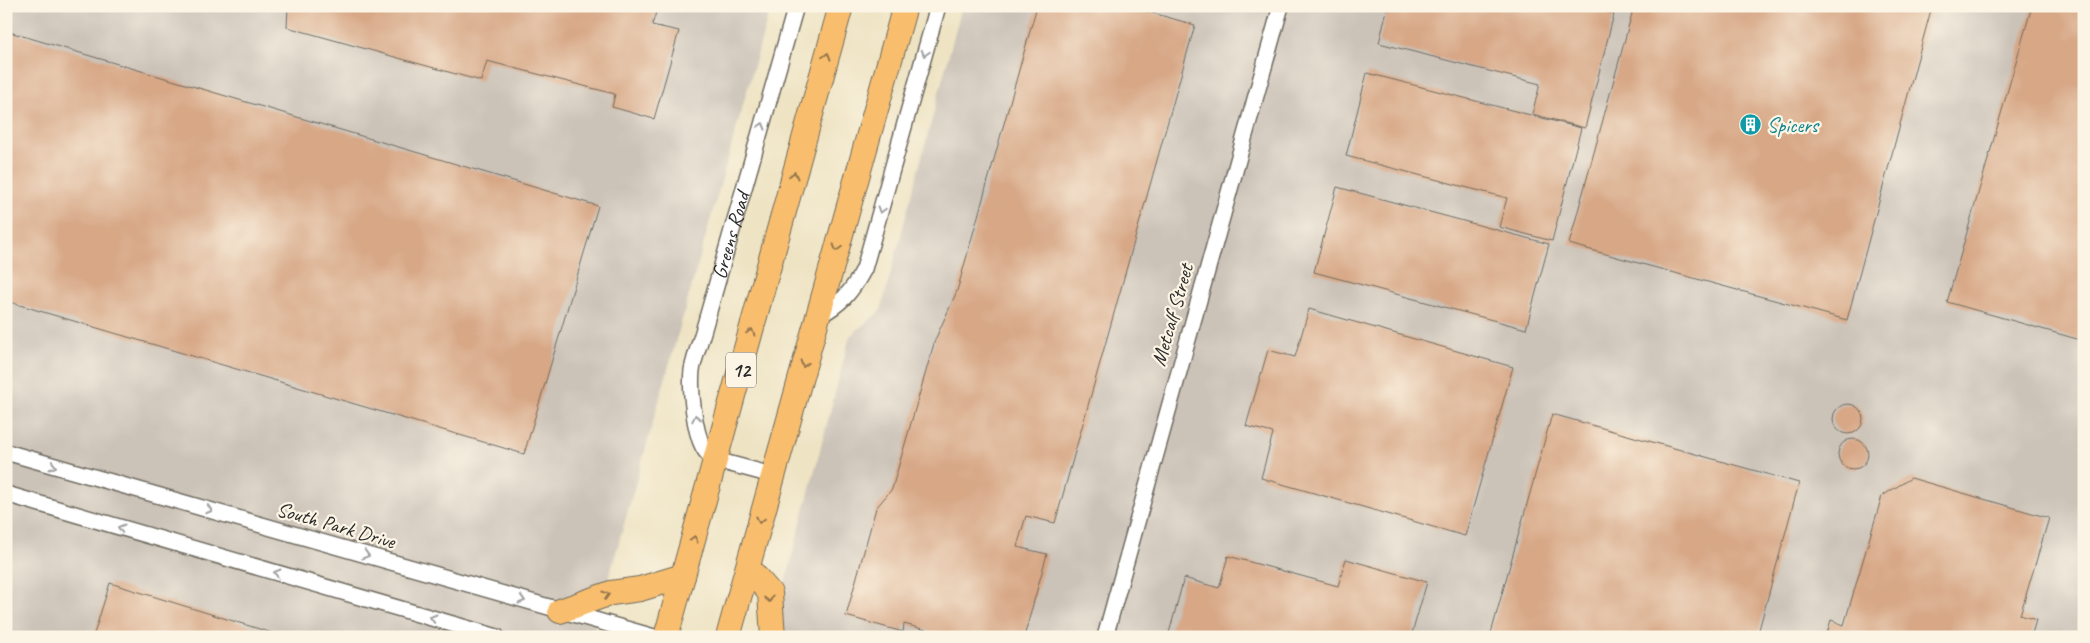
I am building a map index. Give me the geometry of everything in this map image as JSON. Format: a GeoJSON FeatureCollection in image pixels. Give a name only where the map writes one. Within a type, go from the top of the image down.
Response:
{"type":"FeatureCollection","features":[{"type":"Feature","properties":{"kind":"main road","name":"12"},"geometry":{"type":"LineString","coordinates":[[666,637],[842,6]]}},
{"type":"Feature","properties":{"kind":"main road"},"geometry":{"type":"LineString","coordinates":[[728,637],[905,6]]}},
{"type":"Feature","properties":{"kind":"main road"},"geometry":{"type":"LineString","coordinates":[[748,568],[770,593],[773,637]]}},
{"type":"Feature","properties":{"kind":"main road"},"geometry":{"type":"LineString","coordinates":[[560,611],[611,593],[640,589],[684,576]]}},
{"type":"Feature","properties":{"kind":"street","name":"Greens Road"},"geometry":{"type":"LineString","coordinates":[[716,460],[702,446],[691,389],[692,370],[796,6]]}},
{"type":"Feature","properties":{"kind":"street"},"geometry":{"type":"LineString","coordinates":[[817,317],[835,307],[848,295],[864,269],[938,6]]}},
{"type":"Feature","properties":{"kind":"street","name":"Metcalf Street"},"geometry":{"type":"LineString","coordinates":[[1105,637],[1281,6]]}},
{"type":"Feature","properties":{"kind":"street","name":"South Park Drive"},"geometry":{"type":"LineString","coordinates":[[6,452],[654,637]]}},
{"type":"Feature","properties":{"kind":"street"},"geometry":{"type":"LineString","coordinates":[[716,460],[772,475]]}},
{"type":"Feature","properties":{"kind":"street"},"geometry":{"type":"LineString","coordinates":[[6,494],[497,637]]}},
{"type":"Feature","properties":{"kind":"shaded area"},"geometry":{"type":"Polygon","coordinates":[[[6,6],[771,6],[592,637],[6,637],[6,6]]]}},
{"type":"Feature","properties":{"kind":"shaded area"},"geometry":{"type":"Polygon","coordinates":[[[962,6],[2084,6],[2084,637],[771,637],[850,336],[881,310],[962,6]]]}},
{"type":"Feature","properties":{"kind":"building"},"geometry":{"type":"Polygon","coordinates":[[[288,6],[658,6],[652,25],[679,31],[654,119],[612,107],[615,94],[487,61],[481,81],[287,27],[288,6]]]}},
{"type":"Feature","properties":{"kind":"building"},"geometry":{"type":"Polygon","coordinates":[[[1037,6],[1128,6],[1195,25],[1055,523],[1026,516],[1017,547],[1047,554],[1024,637],[952,637],[904,624],[903,632],[846,616],[876,508],[892,489],[935,340],[957,291],[1037,6]]]}},
{"type":"Feature","properties":{"kind":"building"},"geometry":{"type":"Polygon","coordinates":[[[1388,6],[1583,6],[1614,14],[1585,128],[1532,114],[1540,84],[1379,43],[1388,6]]]}},
{"type":"Feature","properties":{"kind":"building"},"geometry":{"type":"Polygon","coordinates":[[[1596,6],[1617,6],[1616,12],[1596,6]]]}},
{"type":"Feature","properties":{"kind":"building","name":"Spicers"},"geometry":{"type":"Polygon","coordinates":[[[1634,6],[1932,6],[1847,320],[1569,244],[1634,6]]]}},
{"type":"Feature","properties":{"kind":"building"},"geometry":{"type":"Polygon","coordinates":[[[2032,6],[2084,6],[2084,341],[1947,302],[2032,6]]]}},
{"type":"Feature","properties":{"kind":"building"},"geometry":{"type":"Polygon","coordinates":[[[6,31],[598,206],[524,454],[6,301],[6,31]]]}},
{"type":"Feature","properties":{"kind":"building"},"geometry":{"type":"Polygon","coordinates":[[[1367,73],[1581,128],[1552,241],[1499,227],[1507,198],[1346,156],[1367,73]]]}},
{"type":"Feature","properties":{"kind":"building"},"geometry":{"type":"Polygon","coordinates":[[[1337,187],[1549,244],[1526,329],[1314,272],[1337,187]]]}},
{"type":"Feature","properties":{"kind":"building"},"geometry":{"type":"Polygon","coordinates":[[[1309,309],[1513,367],[1465,536],[1261,478],[1273,433],[1246,426],[1268,350],[1295,357],[1309,309]]]}},
{"type":"Feature","properties":{"kind":"building"},"geometry":{"type":"Polygon","coordinates":[[[1848,404],[1858,409],[1863,419],[1858,429],[1848,434],[1838,429],[1833,419],[1838,409],[1848,404]]]}},
{"type":"Feature","properties":{"kind":"building"},"geometry":{"type":"Polygon","coordinates":[[[1552,414],[1799,483],[1757,637],[1490,637],[1552,414]]]}},
{"type":"Feature","properties":{"kind":"building"},"geometry":{"type":"Polygon","coordinates":[[[1853,439],[1863,444],[1868,454],[1863,464],[1853,469],[1843,464],[1838,454],[1843,444],[1853,439]]]}},
{"type":"Feature","properties":{"kind":"building"},"geometry":{"type":"Polygon","coordinates":[[[1911,478],[2049,518],[2020,615],[2036,620],[2031,637],[1826,637],[1831,620],[1844,625],[1882,496],[1911,478]]]}},
{"type":"Feature","properties":{"kind":"building"},"geometry":{"type":"Polygon","coordinates":[[[1228,556],[1338,586],[1346,559],[1427,582],[1411,637],[1168,637],[1184,578],[1219,588],[1228,556]]]}},
{"type":"Feature","properties":{"kind":"building"},"geometry":{"type":"Polygon","coordinates":[[[110,583],[282,636],[282,637],[93,637],[110,583]]]}},
{"type":"Feature","properties":{"kind":"place","name":"Spicers"},"geometry":{"type":"Point","coordinates":[1751,125]}}]}
